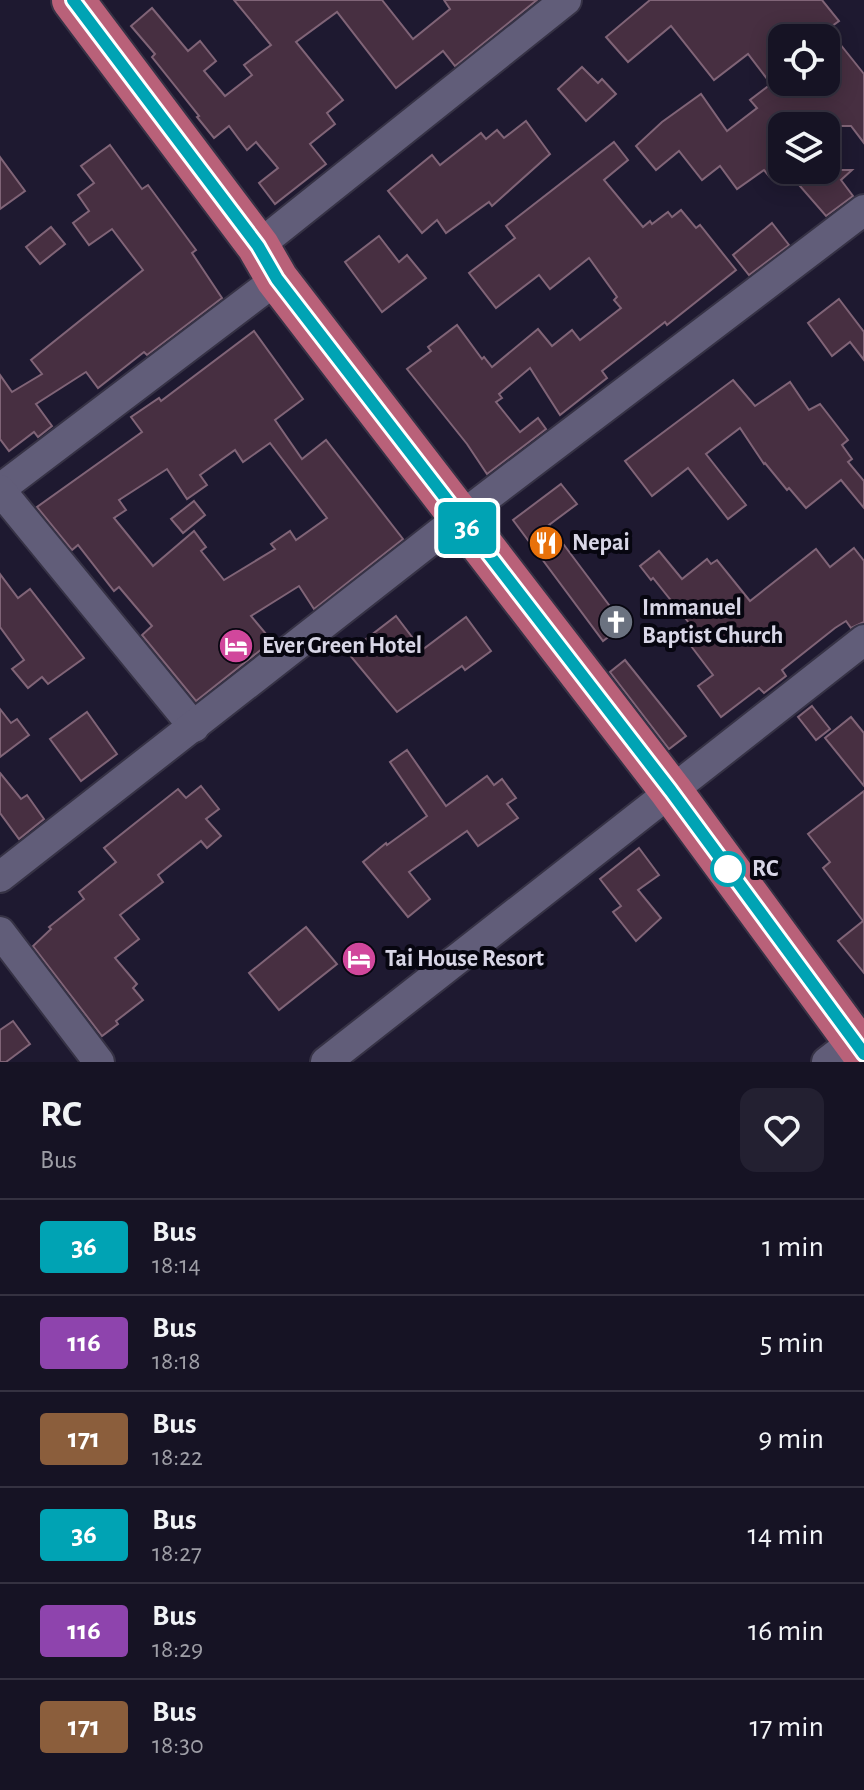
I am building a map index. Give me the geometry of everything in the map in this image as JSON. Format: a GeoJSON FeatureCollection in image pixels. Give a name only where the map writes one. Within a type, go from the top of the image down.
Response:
{"type":"FeatureCollection","features":[{"type":"Feature","properties":{"kind":"highway"},"geometry":{"type":"LineString","coordinates":[[73,0],[459,518],[671,791],[848,1052]]}},
{"type":"Feature","properties":{"kind":"street"},"geometry":{"type":"LineString","coordinates":[[194,727],[0,490],[267,263],[566,0]]}},
{"type":"Feature","properties":{"kind":"street"},"geometry":{"type":"LineString","coordinates":[[0,877],[459,518],[864,210]]}},
{"type":"Feature","properties":{"kind":"street"},"geometry":{"type":"LineString","coordinates":[[326,1062],[864,640]]}},
{"type":"Feature","properties":{"kind":"street"},"geometry":{"type":"LineString","coordinates":[[0,932],[99,1062]]}},
{"type":"Feature","properties":{"kind":"building"},"geometry":{"type":"Polygon","coordinates":[[[234,0],[382,0],[413,39],[450,9],[444,0],[537,0],[455,66],[443,51],[396,88],[337,12],[296,42],[343,100],[327,113],[335,124],[310,144],[326,164],[275,204],[259,183],[278,168],[256,142],[247,150],[229,126],[214,138],[152,57],[155,54],[131,26],[152,8],[188,51],[200,41],[216,61],[204,71],[225,96],[252,75],[244,65],[271,45],[234,0]]]}},
{"type":"Feature","properties":{"kind":"building"},"geometry":{"type":"Polygon","coordinates":[[[650,0],[822,0],[839,21],[835,24],[768,24],[768,80],[748,54],[714,80],[671,26],[628,62],[606,37],[650,0]]]}},
{"type":"Feature","properties":{"kind":"building"},"geometry":{"type":"Polygon","coordinates":[[[840,44],[864,74],[864,143],[851,126],[840,126],[840,112],[768,112],[768,175],[764,170],[737,189],[720,166],[702,180],[679,151],[656,170],[636,146],[662,122],[701,94],[727,131],[757,108],[750,100],[768,86],[768,96],[840,96],[840,44]]]}},
{"type":"Feature","properties":{"kind":"building"},"geometry":{"type":"Polygon","coordinates":[[[582,67],[598,83],[602,79],[616,94],[586,121],[558,89],[582,67]]]}},
{"type":"Feature","properties":{"kind":"building"},"geometry":{"type":"Polygon","coordinates":[[[526,121],[550,154],[492,206],[489,202],[446,233],[437,220],[422,233],[388,191],[432,155],[440,165],[481,133],[486,139],[497,130],[504,138],[526,121]]]}},
{"type":"Feature","properties":{"kind":"building"},"geometry":{"type":"Polygon","coordinates":[[[614,142],[628,160],[604,180],[643,227],[668,212],[672,217],[681,210],[696,228],[700,225],[736,270],[602,371],[607,378],[560,415],[530,368],[499,394],[502,398],[496,402],[520,432],[538,418],[546,429],[487,474],[407,369],[431,351],[428,347],[457,325],[482,359],[484,357],[492,367],[538,329],[552,346],[572,330],[580,340],[621,308],[614,300],[617,297],[589,258],[550,289],[539,275],[496,308],[469,273],[515,238],[506,226],[614,142]]]}},
{"type":"Feature","properties":{"kind":"building"},"geometry":{"type":"Polygon","coordinates":[[[110,145],[142,189],[148,185],[196,250],[192,253],[222,298],[98,388],[86,372],[36,404],[52,426],[38,437],[34,432],[9,451],[0,439],[0,375],[12,392],[42,374],[31,360],[143,270],[112,229],[89,245],[73,223],[89,211],[78,195],[94,183],[81,166],[110,145]]]}},
{"type":"Feature","properties":{"kind":"building"},"geometry":{"type":"Polygon","coordinates":[[[0,157],[25,191],[0,209],[0,157]]]}},
{"type":"Feature","properties":{"kind":"building"},"geometry":{"type":"Polygon","coordinates":[[[840,170],[852,170],[841,180],[853,196],[826,216],[798,184],[840,184],[840,170]]]}},
{"type":"Feature","properties":{"kind":"building"},"geometry":{"type":"Polygon","coordinates":[[[772,223],[789,245],[749,275],[733,255],[772,223]]]}},
{"type":"Feature","properties":{"kind":"building"},"geometry":{"type":"Polygon","coordinates":[[[51,227],[65,244],[40,264],[26,247],[51,227]]]}},
{"type":"Feature","properties":{"kind":"building"},"geometry":{"type":"Polygon","coordinates":[[[379,236],[399,262],[407,255],[426,278],[382,312],[345,262],[379,236]]]}},
{"type":"Feature","properties":{"kind":"building"},"geometry":{"type":"Polygon","coordinates":[[[839,299],[864,332],[864,360],[850,342],[832,356],[808,323],[839,299]]]}},
{"type":"Feature","properties":{"kind":"building"},"geometry":{"type":"Polygon","coordinates":[[[254,331],[303,399],[275,420],[302,459],[326,440],[403,539],[314,609],[299,586],[251,616],[272,641],[196,701],[142,635],[152,626],[119,587],[114,591],[78,545],[72,550],[37,507],[142,432],[131,417],[159,398],[161,401],[254,331]],[[270,443],[243,462],[235,450],[200,475],[207,485],[187,499],[167,469],[119,500],[126,510],[114,518],[153,566],[194,531],[206,547],[201,551],[224,580],[275,549],[271,544],[290,531],[296,540],[327,518],[270,443]]]}},
{"type":"Feature","properties":{"kind":"building"},"geometry":{"type":"Polygon","coordinates":[[[733,380],[755,406],[790,382],[809,410],[820,404],[848,440],[842,445],[852,459],[848,462],[864,481],[864,508],[841,480],[806,508],[764,464],[740,428],[706,454],[746,505],[728,519],[688,468],[652,496],[625,461],[733,380]]]}},
{"type":"Feature","properties":{"kind":"building"},"geometry":{"type":"Polygon","coordinates":[[[561,484],[577,504],[549,525],[624,625],[603,641],[513,520],[561,484]]]}},
{"type":"Feature","properties":{"kind":"building"},"geometry":{"type":"Polygon","coordinates":[[[194,501],[205,515],[183,533],[171,519],[194,501]]]}},
{"type":"Feature","properties":{"kind":"building"},"geometry":{"type":"Polygon","coordinates":[[[854,548],[864,561],[864,622],[851,628],[846,621],[835,628],[782,670],[786,676],[764,693],[759,688],[721,717],[698,686],[713,675],[691,646],[701,638],[640,566],[659,551],[682,579],[707,559],[711,564],[717,560],[750,601],[816,549],[830,567],[854,548]]]}},
{"type":"Feature","properties":{"kind":"building"},"geometry":{"type":"Polygon","coordinates":[[[0,574],[18,598],[30,589],[84,658],[48,684],[42,677],[28,688],[12,669],[24,660],[0,627],[0,574]]]}},
{"type":"Feature","properties":{"kind":"building"},"geometry":{"type":"Polygon","coordinates":[[[396,616],[422,650],[466,617],[491,651],[465,670],[462,666],[397,712],[348,653],[396,616]]]}},
{"type":"Feature","properties":{"kind":"building"},"geometry":{"type":"Polygon","coordinates":[[[625,660],[686,736],[669,749],[610,672],[625,660]]]}},
{"type":"Feature","properties":{"kind":"building"},"geometry":{"type":"Polygon","coordinates":[[[812,706],[830,729],[816,740],[798,717],[812,706]]]}},
{"type":"Feature","properties":{"kind":"building"},"geometry":{"type":"Polygon","coordinates":[[[0,709],[11,723],[17,719],[29,735],[0,757],[0,709]]]}},
{"type":"Feature","properties":{"kind":"building"},"geometry":{"type":"Polygon","coordinates":[[[87,712],[117,754],[81,781],[50,739],[87,712]]]}},
{"type":"Feature","properties":{"kind":"building"},"geometry":{"type":"Polygon","coordinates":[[[851,717],[864,733],[864,786],[825,738],[851,717]]]}},
{"type":"Feature","properties":{"kind":"building"},"geometry":{"type":"Polygon","coordinates":[[[407,750],[446,806],[487,776],[494,785],[502,779],[516,798],[507,804],[518,818],[478,846],[467,831],[409,872],[430,899],[408,917],[363,862],[427,816],[390,762],[407,750]]]}},
{"type":"Feature","properties":{"kind":"building"},"geometry":{"type":"Polygon","coordinates":[[[0,773],[21,799],[27,795],[44,819],[19,839],[0,813],[0,773]]]}},
{"type":"Feature","properties":{"kind":"building"},"geometry":{"type":"Polygon","coordinates":[[[201,786],[219,809],[206,819],[221,836],[207,848],[201,841],[158,875],[163,882],[120,915],[139,939],[115,958],[137,984],[133,988],[143,1000],[102,1036],[33,946],[51,929],[49,927],[84,899],[79,892],[116,862],[104,848],[178,789],[186,798],[201,786]]]}},
{"type":"Feature","properties":{"kind":"building"},"geometry":{"type":"Polygon","coordinates":[[[864,791],[864,973],[838,941],[863,921],[823,868],[830,862],[808,834],[864,791]]]}},
{"type":"Feature","properties":{"kind":"building"},"geometry":{"type":"Polygon","coordinates":[[[639,848],[659,875],[638,890],[661,918],[636,941],[613,912],[621,906],[600,879],[639,848]]]}},
{"type":"Feature","properties":{"kind":"building"},"geometry":{"type":"Polygon","coordinates":[[[306,927],[337,964],[279,1010],[249,973],[306,927]]]}},
{"type":"Feature","properties":{"kind":"building"},"geometry":{"type":"Polygon","coordinates":[[[13,1021],[30,1044],[6,1062],[0,1062],[0,1030],[13,1021]]]}},
{"type":"Feature","properties":{"kind":"bus line","name":"36"},"geometry":{"type":"LineString","coordinates":[[73,0],[258,246],[277,279],[671,791],[864,1054]]}},
{"type":"Feature","properties":{"kind":"place","name":"Nepai"},"geometry":{"type":"Point","coordinates":[546,543]}},
{"type":"Feature","properties":{"kind":"place","name":"Immanuel Baptist Church"},"geometry":{"type":"Point","coordinates":[616,622]}},
{"type":"Feature","properties":{"kind":"place","name":"Ever Green Hotel"},"geometry":{"type":"Point","coordinates":[236,646]}},
{"type":"Feature","properties":{"kind":"place","name":"RC"},"geometry":{"type":"Point","coordinates":[728,869]}},
{"type":"Feature","properties":{"kind":"place","name":"Tai House Resort"},"geometry":{"type":"Point","coordinates":[359,959]}}]}
